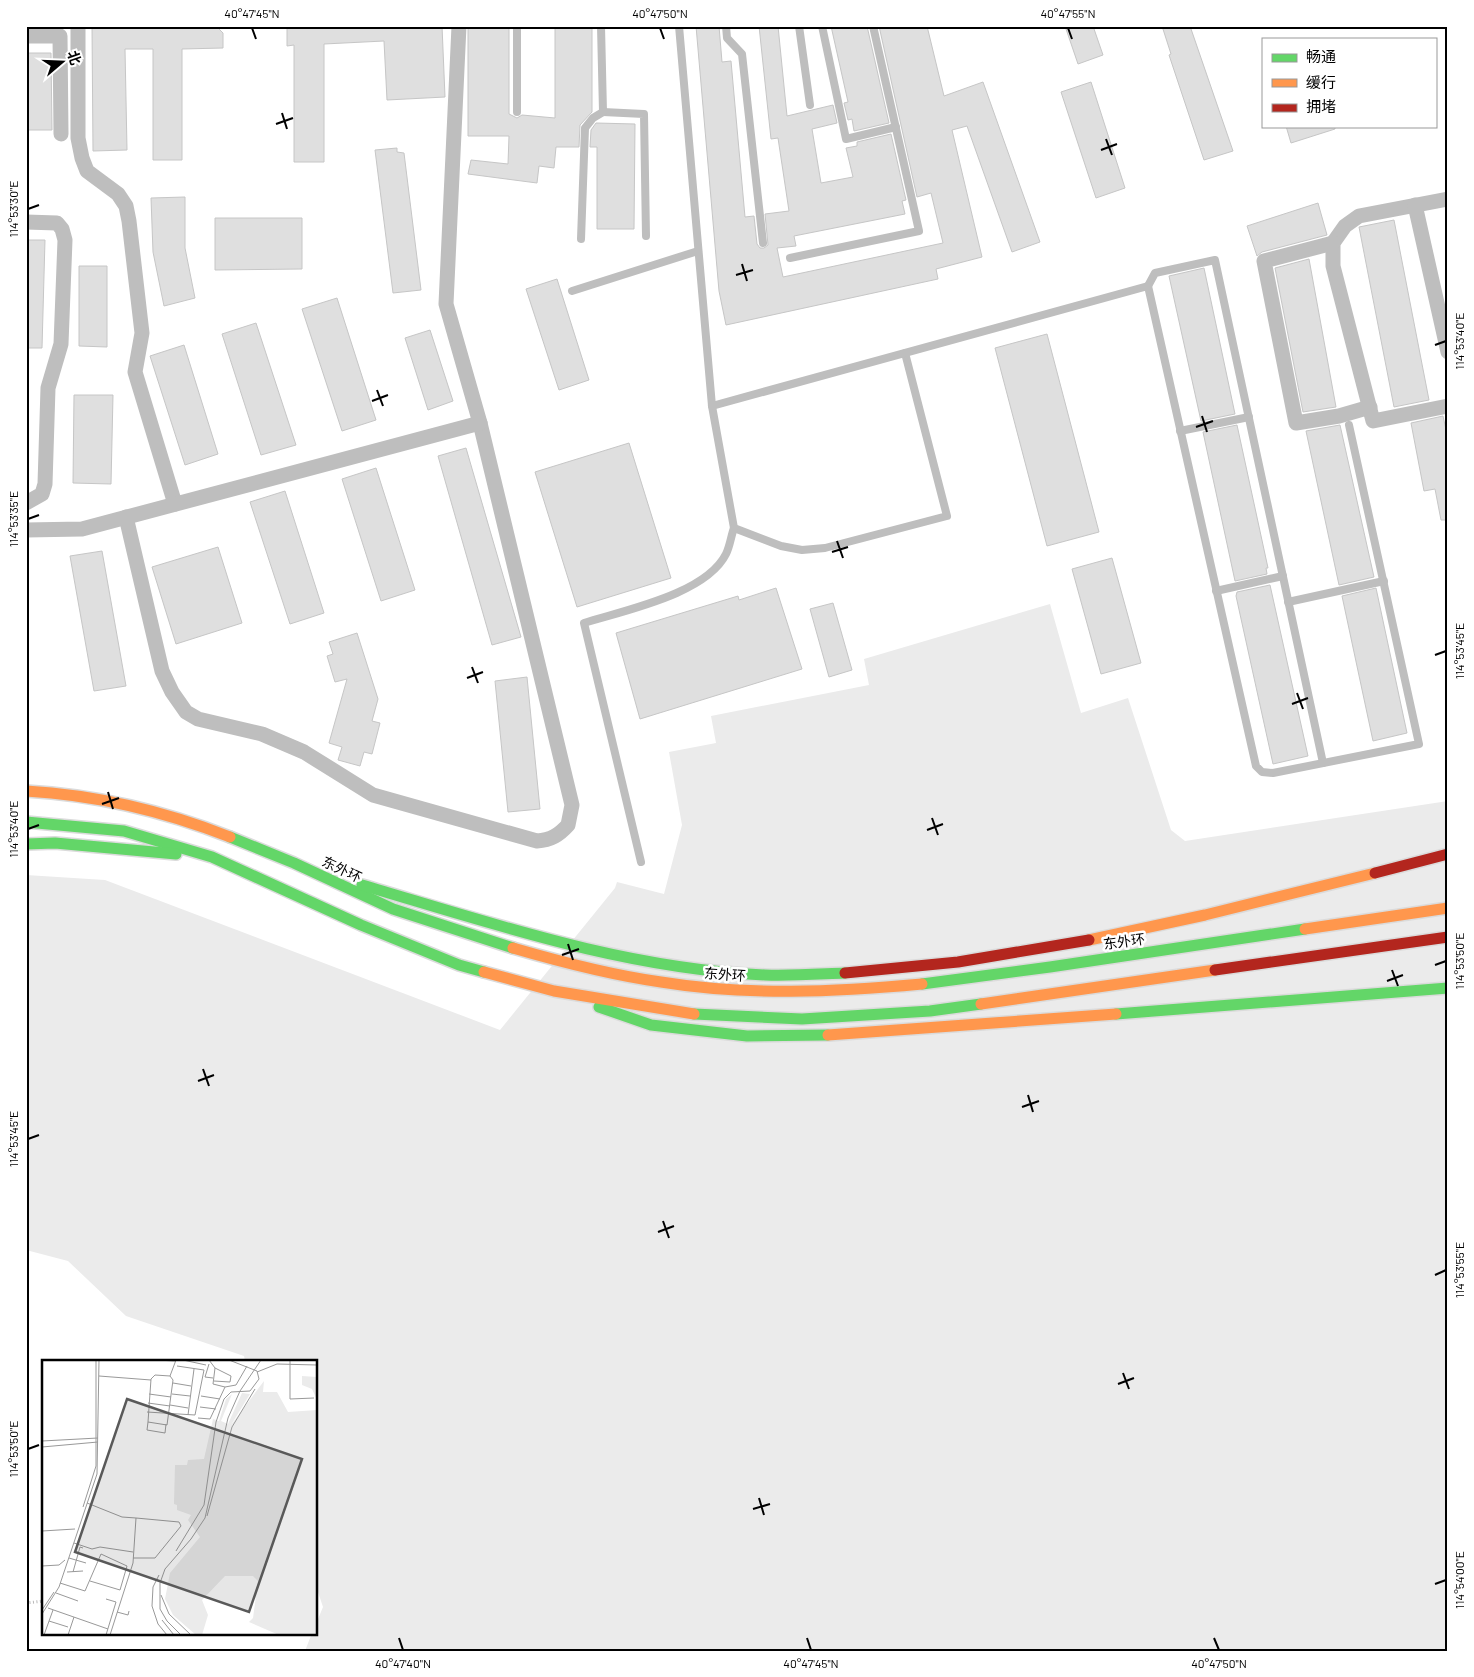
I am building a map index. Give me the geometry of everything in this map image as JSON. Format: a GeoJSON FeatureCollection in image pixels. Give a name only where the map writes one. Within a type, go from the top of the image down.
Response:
{"type":"FeatureCollection","features":[{"type":"Feature","properties":{"kind":"main road","name":"东外环"},"geometry":{"type":"LineString","coordinates":[[26,790],[56,792],[119,801],[196,824],[311,871],[392,908],[459,932],[658,984],[747,991],[805,992],[917,985],[1282,934],[1448,908]]}},
{"type":"Feature","properties":{"kind":"main road"},"geometry":{"type":"LineString","coordinates":[[26,822],[124,831],[212,857],[361,926],[458,965],[554,991],[651,1026],[746,1036],[848,1035],[1448,988]]}},
{"type":"Feature","properties":{"kind":"main road"},"geometry":{"type":"LineString","coordinates":[[26,844],[55,843],[212,857]]}},
{"type":"Feature","properties":{"kind":"main road"},"geometry":{"type":"LineString","coordinates":[[311,871],[496,927],[611,954],[694,968],[788,976],[894,970],[994,957],[1108,937],[1448,854]]}},
{"type":"Feature","properties":{"kind":"main road"},"geometry":{"type":"LineString","coordinates":[[554,991],[684,1014],[802,1019],[930,1011],[1448,937]]}},
{"type":"Feature","properties":{"kind":"street"},"geometry":{"type":"LineString","coordinates":[[78,26],[78,138],[87,171],[118,194],[126,206],[142,333],[135,372],[175,504]]}},
{"type":"Feature","properties":{"kind":"street"},"geometry":{"type":"LineString","coordinates":[[126,517],[162,670],[172,692],[186,712],[198,719],[262,734],[304,752],[373,795],[537,841],[553,838],[568,825],[572,805],[480,423],[446,304],[458,26]]}},
{"type":"Feature","properties":{"kind":"street"},"geometry":{"type":"LineString","coordinates":[[26,36],[60,36],[62,134]]}},
{"type":"Feature","properties":{"kind":"street"},"geometry":{"type":"LineString","coordinates":[[1448,198],[1359,216],[1345,226],[1333,243],[1333,266],[1373,420],[1448,406]]}},
{"type":"Feature","properties":{"kind":"street"},"geometry":{"type":"LineString","coordinates":[[1415,205],[1448,352]]}},
{"type":"Feature","properties":{"kind":"street"},"geometry":{"type":"LineString","coordinates":[[26,222],[56,223],[62,229],[65,240],[61,344],[48,388],[45,484],[42,494],[26,503]]}},
{"type":"Feature","properties":{"kind":"street"},"geometry":{"type":"LineString","coordinates":[[1333,243],[1264,261],[1296,422],[1339,416],[1370,407]]}},
{"type":"Feature","properties":{"kind":"street"},"geometry":{"type":"LineString","coordinates":[[26,530],[82,529],[480,423]]}},
{"type":"Feature","properties":{"kind":"lane"},"geometry":{"type":"LineString","coordinates":[[517,26],[517,112]]}},
{"type":"Feature","properties":{"kind":"lane"},"geometry":{"type":"LineString","coordinates":[[601,26],[603,112]]}},
{"type":"Feature","properties":{"kind":"lane"},"geometry":{"type":"LineString","coordinates":[[641,862],[584,624],[689,589],[710,574],[726,554],[734,528],[712,406],[679,26]]}},
{"type":"Feature","properties":{"kind":"lane"},"geometry":{"type":"LineString","coordinates":[[726,26],[727,38],[742,54],[763,242]]}},
{"type":"Feature","properties":{"kind":"lane"},"geometry":{"type":"LineString","coordinates":[[799,26],[810,105]]}},
{"type":"Feature","properties":{"kind":"lane"},"geometry":{"type":"LineString","coordinates":[[822,26],[846,139],[896,127]]}},
{"type":"Feature","properties":{"kind":"lane"},"geometry":{"type":"LineString","coordinates":[[790,258],[919,231],[873,26]]}},
{"type":"Feature","properties":{"kind":"lane"},"geometry":{"type":"LineString","coordinates":[[580,239],[585,128],[593,118],[603,112],[644,114],[646,236]]}},
{"type":"Feature","properties":{"kind":"lane"},"geometry":{"type":"LineString","coordinates":[[572,291],[698,251]]}},
{"type":"Feature","properties":{"kind":"lane"},"geometry":{"type":"LineString","coordinates":[[1322,763],[1215,260],[1155,273],[1148,286],[1256,766],[1262,772],[1273,773],[1419,744],[1349,425]]}},
{"type":"Feature","properties":{"kind":"lane"},"geometry":{"type":"LineString","coordinates":[[712,406],[1148,286]]}},
{"type":"Feature","properties":{"kind":"lane"},"geometry":{"type":"LineString","coordinates":[[734,528],[781,546],[817,549],[948,516],[905,353]]}},
{"type":"Feature","properties":{"kind":"lane"},"geometry":{"type":"LineString","coordinates":[[1180,431],[1249,417]]}},
{"type":"Feature","properties":{"kind":"lane"},"geometry":{"type":"LineString","coordinates":[[1216,591],[1283,576]]}},
{"type":"Feature","properties":{"kind":"lane"},"geometry":{"type":"LineString","coordinates":[[1288,602],[1384,581]]}},
{"type":"Feature","properties":{"kind":"path"},"geometry":{"type":"LineString","coordinates":[[26,1603],[42,1601]]}},
{"type":"Feature","properties":{"kind":"shaded area"},"geometry":{"type":"Polygon","coordinates":[[[1050,604],[1081,713],[1128,698],[1171,830],[1185,841],[1448,801],[1448,1651],[305,1651],[312,1634],[318,1634],[318,1619],[323,1607],[318,1592],[318,1360],[245,1360],[244,1356],[126,1316],[68,1261],[26,1250],[26,875],[105,880],[500,1030],[615,888],[617,882],[664,894],[682,825],[669,752],[716,743],[711,716],[869,685],[864,659],[1050,604]]]}},
{"type":"Feature","properties":{"kind":"building"},"geometry":{"type":"Polygon","coordinates":[[[92,26],[216,26],[223,33],[223,48],[182,49],[182,160],[153,160],[153,49],[125,49],[127,150],[93,151],[92,26]]]}},
{"type":"Feature","properties":{"kind":"building"},"geometry":{"type":"Polygon","coordinates":[[[287,26],[442,26],[445,97],[387,100],[384,41],[324,44],[324,162],[294,162],[294,45],[287,46],[287,26]]]}},
{"type":"Feature","properties":{"kind":"building"},"geometry":{"type":"Polygon","coordinates":[[[468,26],[509,26],[509,114],[517,118],[522,115],[555,118],[555,26],[592,26],[592,112],[580,125],[579,147],[556,147],[554,168],[539,166],[537,183],[468,174],[471,160],[508,164],[509,136],[468,136],[468,26]]]}},
{"type":"Feature","properties":{"kind":"building"},"geometry":{"type":"Polygon","coordinates":[[[696,26],[719,26],[722,62],[731,61],[745,217],[754,216],[757,244],[760,248],[768,245],[765,214],[789,211],[778,138],[771,139],[759,26],[778,26],[787,116],[833,105],[837,123],[812,129],[821,183],[853,177],[846,148],[857,146],[857,142],[891,134],[906,200],[902,201],[905,214],[794,236],[796,246],[777,248],[783,277],[943,243],[931,193],[917,197],[879,26],[927,26],[944,96],[983,82],[1040,242],[1012,252],[967,126],[952,130],[982,257],[936,269],[938,279],[726,325],[719,291],[696,26]]]}},
{"type":"Feature","properties":{"kind":"building"},"geometry":{"type":"Polygon","coordinates":[[[831,26],[867,26],[889,123],[854,131],[852,119],[848,120],[844,103],[848,102],[831,26]]]}},
{"type":"Feature","properties":{"kind":"building"},"geometry":{"type":"Polygon","coordinates":[[[1065,26],[1093,26],[1103,55],[1078,64],[1065,26]]]}},
{"type":"Feature","properties":{"kind":"building"},"geometry":{"type":"Polygon","coordinates":[[[1162,26],[1190,26],[1233,151],[1204,160],[1169,55],[1171,54],[1162,26]]]}},
{"type":"Feature","properties":{"kind":"building"},"geometry":{"type":"Polygon","coordinates":[[[26,53],[51,53],[52,130],[26,130],[26,53]]]}},
{"type":"Feature","properties":{"kind":"building"},"geometry":{"type":"Polygon","coordinates":[[[1091,82],[1125,188],[1096,198],[1061,92],[1091,82]]]}},
{"type":"Feature","properties":{"kind":"building"},"geometry":{"type":"Polygon","coordinates":[[[596,123],[635,124],[634,229],[597,229],[597,147],[590,147],[591,130],[596,123]]]}},
{"type":"Feature","properties":{"kind":"building"},"geometry":{"type":"Polygon","coordinates":[[[1287,128],[1335,128],[1335,129],[1291,143],[1287,128]]]}},
{"type":"Feature","properties":{"kind":"building"},"geometry":{"type":"Polygon","coordinates":[[[397,148],[397,152],[404,153],[421,290],[393,293],[375,150],[397,148]]]}},
{"type":"Feature","properties":{"kind":"building"},"geometry":{"type":"Polygon","coordinates":[[[185,197],[185,248],[195,298],[164,306],[153,252],[151,198],[185,197]]]}},
{"type":"Feature","properties":{"kind":"building"},"geometry":{"type":"Polygon","coordinates":[[[1318,203],[1327,235],[1262,252],[1257,256],[1247,226],[1318,203]]]}},
{"type":"Feature","properties":{"kind":"building"},"geometry":{"type":"Polygon","coordinates":[[[215,218],[302,218],[302,269],[215,270],[215,218]]]}},
{"type":"Feature","properties":{"kind":"building"},"geometry":{"type":"Polygon","coordinates":[[[1394,220],[1429,400],[1394,407],[1359,227],[1394,220]]]}},
{"type":"Feature","properties":{"kind":"building"},"geometry":{"type":"Polygon","coordinates":[[[26,240],[45,240],[42,348],[26,348],[26,240]]]}},
{"type":"Feature","properties":{"kind":"building"},"geometry":{"type":"Polygon","coordinates":[[[1309,259],[1336,407],[1303,412],[1275,268],[1309,259]]]}},
{"type":"Feature","properties":{"kind":"building"},"geometry":{"type":"Polygon","coordinates":[[[79,266],[107,266],[107,347],[79,346],[79,266]]]}},
{"type":"Feature","properties":{"kind":"building"},"geometry":{"type":"Polygon","coordinates":[[[1204,268],[1235,414],[1201,421],[1169,276],[1204,268]]]}},
{"type":"Feature","properties":{"kind":"building"},"geometry":{"type":"Polygon","coordinates":[[[557,279],[589,380],[559,390],[526,289],[557,279]]]}},
{"type":"Feature","properties":{"kind":"building"},"geometry":{"type":"Polygon","coordinates":[[[337,298],[376,420],[342,431],[302,309],[337,298]]]}},
{"type":"Feature","properties":{"kind":"building"},"geometry":{"type":"Polygon","coordinates":[[[256,323],[296,445],[261,455],[222,334],[256,323]]]}},
{"type":"Feature","properties":{"kind":"building"},"geometry":{"type":"Polygon","coordinates":[[[430,330],[453,401],[428,410],[405,338],[430,330]]]}},
{"type":"Feature","properties":{"kind":"building"},"geometry":{"type":"Polygon","coordinates":[[[1047,334],[1099,532],[1047,546],[995,348],[1047,334]]]}},
{"type":"Feature","properties":{"kind":"building"},"geometry":{"type":"Polygon","coordinates":[[[184,345],[218,454],[185,465],[150,356],[184,345]]]}},
{"type":"Feature","properties":{"kind":"building"},"geometry":{"type":"Polygon","coordinates":[[[74,395],[113,395],[111,484],[73,483],[74,395]]]}},
{"type":"Feature","properties":{"kind":"building"},"geometry":{"type":"Polygon","coordinates":[[[1443,416],[1448,439],[1448,520],[1441,520],[1435,489],[1424,491],[1411,423],[1443,416]]]}},
{"type":"Feature","properties":{"kind":"building"},"geometry":{"type":"Polygon","coordinates":[[[1237,425],[1268,568],[1266,568],[1267,574],[1235,581],[1203,432],[1237,425]]]}},
{"type":"Feature","properties":{"kind":"building"},"geometry":{"type":"Polygon","coordinates":[[[1340,425],[1374,577],[1339,585],[1306,431],[1340,425]]]}},
{"type":"Feature","properties":{"kind":"building"},"geometry":{"type":"Polygon","coordinates":[[[629,443],[671,578],[577,607],[535,472],[629,443]]]}},
{"type":"Feature","properties":{"kind":"building"},"geometry":{"type":"Polygon","coordinates":[[[466,448],[521,637],[492,645],[438,456],[466,448]]]}},
{"type":"Feature","properties":{"kind":"building"},"geometry":{"type":"Polygon","coordinates":[[[376,468],[415,590],[381,601],[342,479],[376,468]]]}},
{"type":"Feature","properties":{"kind":"building"},"geometry":{"type":"Polygon","coordinates":[[[285,491],[324,613],[290,624],[250,502],[285,491]]]}},
{"type":"Feature","properties":{"kind":"building"},"geometry":{"type":"Polygon","coordinates":[[[218,547],[242,623],[176,644],[152,567],[218,547]]]}},
{"type":"Feature","properties":{"kind":"building"},"geometry":{"type":"Polygon","coordinates":[[[102,551],[126,686],[94,691],[70,556],[102,551]]]}},
{"type":"Feature","properties":{"kind":"building"},"geometry":{"type":"Polygon","coordinates":[[[1112,558],[1141,663],[1101,674],[1072,569],[1112,558]]]}},
{"type":"Feature","properties":{"kind":"building"},"geometry":{"type":"Polygon","coordinates":[[[1270,585],[1308,756],[1273,764],[1236,596],[1237,592],[1270,585]]]}},
{"type":"Feature","properties":{"kind":"building"},"geometry":{"type":"Polygon","coordinates":[[[776,588],[802,669],[640,719],[616,633],[738,596],[739,600],[776,588]]]}},
{"type":"Feature","properties":{"kind":"building"},"geometry":{"type":"Polygon","coordinates":[[[1376,588],[1407,733],[1373,741],[1342,596],[1376,588]]]}},
{"type":"Feature","properties":{"kind":"building"},"geometry":{"type":"Polygon","coordinates":[[[833,603],[852,670],[829,677],[810,609],[833,603]]]}},
{"type":"Feature","properties":{"kind":"building"},"geometry":{"type":"Polygon","coordinates":[[[357,633],[378,699],[372,721],[380,723],[372,754],[364,752],[360,766],[338,760],[342,747],[329,743],[347,679],[335,682],[327,656],[333,654],[329,642],[357,633]]]}},
{"type":"Feature","properties":{"kind":"building"},"geometry":{"type":"Polygon","coordinates":[[[527,677],[540,809],[508,812],[495,681],[527,677]]]}},
{"type":"Feature","properties":{"kind":"traffic: fast"},"geometry":{"type":"LineString","coordinates":[[26,822],[124,831],[212,857],[361,925],[459,965],[484,972]]}},
{"type":"Feature","properties":{"kind":"traffic: fast"},"geometry":{"type":"LineString","coordinates":[[230,837],[294,863],[393,909],[513,948]]}},
{"type":"Feature","properties":{"kind":"traffic: fast"},"geometry":{"type":"LineString","coordinates":[[26,844],[55,843],[176,854]]}},
{"type":"Feature","properties":{"kind":"traffic: fast"},"geometry":{"type":"LineString","coordinates":[[362,885],[511,929],[611,954],[662,964],[713,971],[765,975],[845,973]]}},
{"type":"Feature","properties":{"kind":"traffic: fast"},"geometry":{"type":"LineString","coordinates":[[922,984],[1305,929]]}},
{"type":"Feature","properties":{"kind":"traffic: fast"},"geometry":{"type":"LineString","coordinates":[[1116,1014],[1448,988]]}},
{"type":"Feature","properties":{"kind":"traffic: fast"},"geometry":{"type":"LineString","coordinates":[[694,1014],[802,1019],[930,1011],[981,1004]]}},
{"type":"Feature","properties":{"kind":"traffic: fast"},"geometry":{"type":"LineString","coordinates":[[599,1007],[651,1025],[747,1036],[828,1035]]}},
{"type":"Feature","properties":{"kind":"traffic: slow"},"geometry":{"type":"LineString","coordinates":[[26,791],[104,800],[180,819],[230,837]]}},
{"type":"Feature","properties":{"kind":"traffic: slow"},"geometry":{"type":"LineString","coordinates":[[1089,940],[1205,915],[1375,873]]}},
{"type":"Feature","properties":{"kind":"traffic: slow"},"geometry":{"type":"LineString","coordinates":[[1305,929],[1448,908]]}},
{"type":"Feature","properties":{"kind":"traffic: slow"},"geometry":{"type":"LineString","coordinates":[[513,948],[624,976],[726,989],[824,991],[922,984]]}},
{"type":"Feature","properties":{"kind":"traffic: slow"},"geometry":{"type":"LineString","coordinates":[[981,1004],[1215,970]]}},
{"type":"Feature","properties":{"kind":"traffic: slow"},"geometry":{"type":"LineString","coordinates":[[484,972],[554,991],[694,1014]]}},
{"type":"Feature","properties":{"kind":"traffic: slow"},"geometry":{"type":"LineString","coordinates":[[828,1035],[1116,1014]]}},
{"type":"Feature","properties":{"kind":"traffic: jam"},"geometry":{"type":"LineString","coordinates":[[1375,873],[1448,854]]}},
{"type":"Feature","properties":{"kind":"traffic: jam"},"geometry":{"type":"LineString","coordinates":[[1215,970],[1448,937]]}},
{"type":"Feature","properties":{"kind":"traffic: jam"},"geometry":{"type":"LineString","coordinates":[[845,973],[958,962],[1089,940]]}}]}
